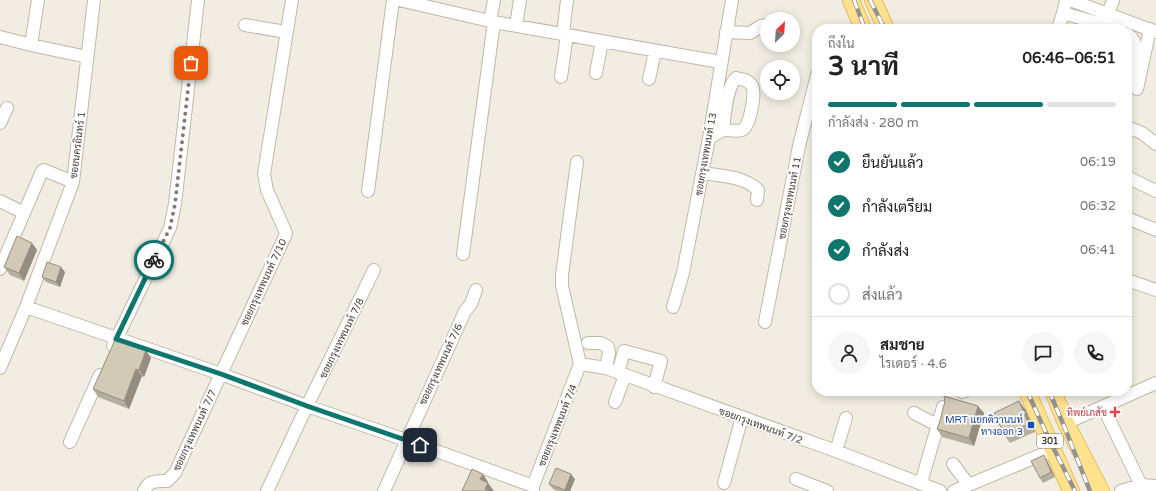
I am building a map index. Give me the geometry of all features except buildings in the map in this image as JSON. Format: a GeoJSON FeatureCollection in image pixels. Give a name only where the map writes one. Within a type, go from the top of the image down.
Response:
{"type":"FeatureCollection","features":[{"type":"Feature","properties":{"kind":"main road"},"geometry":{"type":"LineString","coordinates":[[851,0],[861,24]]}},
{"type":"Feature","properties":{"kind":"main road"},"geometry":{"type":"LineString","coordinates":[[873,0],[884,24]]}},
{"type":"Feature","properties":{"kind":"main road","name":"301"},"geometry":{"type":"LineString","coordinates":[[1029,396],[1071,491]]}},
{"type":"Feature","properties":{"kind":"main road","name":"301"},"geometry":{"type":"LineString","coordinates":[[1055,396],[1066,423],[1101,491]]}},
{"type":"Feature","properties":{"kind":"street"},"geometry":{"type":"LineString","coordinates":[[32,45],[38,0]]}},
{"type":"Feature","properties":{"kind":"street","name":"ซอยนครอินทร์ 1"},"geometry":{"type":"LineString","coordinates":[[0,368],[26,307],[73,182],[94,0]]}},
{"type":"Feature","properties":{"kind":"street"},"geometry":{"type":"LineString","coordinates":[[70,442],[116,339],[170,228],[175,204],[198,0]]}},
{"type":"Feature","properties":{"kind":"street","name":"ซอยกรุงเทพนนท์ 7/10"},"geometry":{"type":"LineString","coordinates":[[221,374],[286,232],[267,190],[264,174],[292,0]]}},
{"type":"Feature","properties":{"kind":"street"},"geometry":{"type":"LineString","coordinates":[[368,191],[393,0]]}},
{"type":"Feature","properties":{"kind":"street"},"geometry":{"type":"LineString","coordinates":[[399,0],[423,2],[516,26],[720,62]]}},
{"type":"Feature","properties":{"kind":"street"},"geometry":{"type":"LineString","coordinates":[[463,254],[494,0]]}},
{"type":"Feature","properties":{"kind":"street"},"geometry":{"type":"LineString","coordinates":[[516,26],[520,0]]}},
{"type":"Feature","properties":{"kind":"street"},"geometry":{"type":"LineString","coordinates":[[562,77],[567,0]]}},
{"type":"Feature","properties":{"kind":"street","name":"ซอยกรุงเทพนนท์ 13"},"geometry":{"type":"LineString","coordinates":[[673,307],[683,273],[732,0]]}},
{"type":"Feature","properties":{"kind":"street"},"geometry":{"type":"LineString","coordinates":[[1060,24],[1066,0]]}},
{"type":"Feature","properties":{"kind":"street"},"geometry":{"type":"LineString","coordinates":[[1070,0],[1153,30],[1137,89]]}},
{"type":"Feature","properties":{"kind":"street"},"geometry":{"type":"LineString","coordinates":[[1108,14],[1113,0]]}},
{"type":"Feature","properties":{"kind":"street"},"geometry":{"type":"LineString","coordinates":[[1063,13],[1102,24]]}},
{"type":"Feature","properties":{"kind":"street"},"geometry":{"type":"LineString","coordinates":[[245,25],[286,32]]}},
{"type":"Feature","properties":{"kind":"street"},"geometry":{"type":"LineString","coordinates":[[726,32],[750,33],[760,27]]}},
{"type":"Feature","properties":{"kind":"street"},"geometry":{"type":"LineString","coordinates":[[0,37],[88,57]]}},
{"type":"Feature","properties":{"kind":"street"},"geometry":{"type":"LineString","coordinates":[[1132,37],[1136,46],[1135,58],[1132,67]]}},
{"type":"Feature","properties":{"kind":"street"},"geometry":{"type":"LineString","coordinates":[[596,73],[602,41]]}},
{"type":"Feature","properties":{"kind":"street"},"geometry":{"type":"LineString","coordinates":[[649,79],[655,51]]}},
{"type":"Feature","properties":{"kind":"street","name":"ซอยกรุงเทพนนท์ 11"},"geometry":{"type":"LineString","coordinates":[[764,322],[799,146],[812,95]]}},
{"type":"Feature","properties":{"kind":"street"},"geometry":{"type":"LineString","coordinates":[[0,123],[7,108]]}},
{"type":"Feature","properties":{"kind":"street"},"geometry":{"type":"LineString","coordinates":[[1132,129],[1142,133],[1156,144]]}},
{"type":"Feature","properties":{"kind":"street"},"geometry":{"type":"LineString","coordinates":[[708,138],[723,130]]}},
{"type":"Feature","properties":{"kind":"street"},"geometry":{"type":"LineString","coordinates":[[577,162],[562,275],[562,286],[580,364]]}},
{"type":"Feature","properties":{"kind":"street"},"geometry":{"type":"LineString","coordinates":[[0,269],[24,212],[44,170],[73,182]]}},
{"type":"Feature","properties":{"kind":"street"},"geometry":{"type":"LineString","coordinates":[[702,173],[739,179],[758,190],[757,200]]}},
{"type":"Feature","properties":{"kind":"street"},"geometry":{"type":"LineString","coordinates":[[1132,179],[1156,191]]}},
{"type":"Feature","properties":{"kind":"street"},"geometry":{"type":"LineString","coordinates":[[0,201],[24,212]]}},
{"type":"Feature","properties":{"kind":"street"},"geometry":{"type":"LineString","coordinates":[[1132,220],[1156,230]]}},
{"type":"Feature","properties":{"kind":"street","name":"ซอยกรุงเทพนนท์ 7/8"},"geometry":{"type":"LineString","coordinates":[[267,491],[374,270]]}},
{"type":"Feature","properties":{"kind":"street"},"geometry":{"type":"LineString","coordinates":[[1132,282],[1156,290]]}},
{"type":"Feature","properties":{"kind":"street","name":"ซอยกรุงเทพนนท์ 7/6"},"geometry":{"type":"LineString","coordinates":[[384,491],[465,311],[471,304],[476,290]]}},
{"type":"Feature","properties":{"kind":"street"},"geometry":{"type":"LineString","coordinates":[[26,307],[406,440],[533,489]]}},
{"type":"Feature","properties":{"kind":"street"},"geometry":{"type":"LineString","coordinates":[[588,343],[601,343],[608,347],[616,372]]}},
{"type":"Feature","properties":{"kind":"street"},"geometry":{"type":"LineString","coordinates":[[615,402],[616,372],[624,351],[662,361],[654,387]]}},
{"type":"Feature","properties":{"kind":"street","name":"ซอยกรุงเทพนนท์ 7/2"},"geometry":{"type":"LineString","coordinates":[[580,364],[616,372],[654,387],[836,451],[940,491]]}},
{"type":"Feature","properties":{"kind":"street","name":"ซอยกรุงเทพนนท์ 7/4"},"geometry":{"type":"LineString","coordinates":[[533,489],[580,364]]}},
{"type":"Feature","properties":{"kind":"street","name":"ซอยกรุงเทพนนท์ 7/7"},"geometry":{"type":"LineString","coordinates":[[144,491],[150,482],[167,481],[175,473],[221,374]]}},
{"type":"Feature","properties":{"kind":"street"},"geometry":{"type":"LineString","coordinates":[[1132,391],[1156,383]]}},
{"type":"Feature","properties":{"kind":"street"},"geometry":{"type":"LineString","coordinates":[[1066,423],[1103,407],[1121,396]]}},
{"type":"Feature","properties":{"kind":"street"},"geometry":{"type":"LineString","coordinates":[[921,483],[944,407]]}},
{"type":"Feature","properties":{"kind":"street"},"geometry":{"type":"LineString","coordinates":[[1103,407],[1141,485]]}},
{"type":"Feature","properties":{"kind":"street"},"geometry":{"type":"LineString","coordinates":[[914,413],[938,426]]}},
{"type":"Feature","properties":{"kind":"street"},"geometry":{"type":"LineString","coordinates":[[724,482],[742,417]]}},
{"type":"Feature","properties":{"kind":"street"},"geometry":{"type":"LineString","coordinates":[[836,451],[846,418]]}},
{"type":"Feature","properties":{"kind":"street"},"geometry":{"type":"LineString","coordinates":[[954,491],[1054,450]]}},
{"type":"Feature","properties":{"kind":"street"},"geometry":{"type":"LineString","coordinates":[[953,464],[968,484]]}},
{"type":"Feature","properties":{"kind":"street"},"geometry":{"type":"LineString","coordinates":[[796,479],[827,491]]}},
{"type":"Feature","properties":{"kind":"street"},"geometry":{"type":"LineString","coordinates":[[1121,491],[1141,485],[1156,486]]}},
{"type":"Feature","properties":{"kind":"railway"},"geometry":{"type":"LineString","coordinates":[[854,0],[863,24]]}},
{"type":"Feature","properties":{"kind":"railway"},"geometry":{"type":"LineString","coordinates":[[870,0],[882,24]]}},
{"type":"Feature","properties":{"kind":"railway"},"geometry":{"type":"LineString","coordinates":[[1029,396],[1075,491]]}},
{"type":"Feature","properties":{"kind":"railway"},"geometry":{"type":"LineString","coordinates":[[1051,396],[1090,491]]}},
{"type":"Feature","properties":{"kind":"way so far"},"geometry":{"type":"LineString","coordinates":[[154,260],[170,228],[175,204],[191,63]]}},
{"type":"Feature","properties":{"kind":"place","name":"ทิพย์เภสัช"},"geometry":{"type":"Point","coordinates":[1115,412]}},
{"type":"Feature","properties":{"kind":"place","name":"MRT แยกติวานนท์ ทางออก 3"},"geometry":{"type":"Point","coordinates":[1031,425]}},
{"type":"Feature","properties":{"kind":"route"},"geometry":{"type":"LineString","coordinates":[[154,260],[116,339],[221,374],[307,406],[420,445]]}}]}
